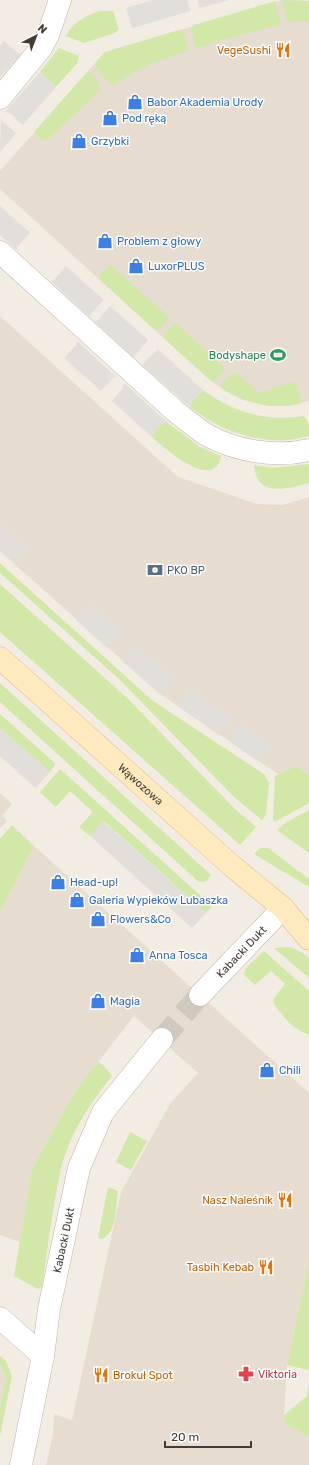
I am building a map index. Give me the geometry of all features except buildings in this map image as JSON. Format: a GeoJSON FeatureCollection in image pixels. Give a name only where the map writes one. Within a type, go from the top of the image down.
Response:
{"type":"FeatureCollection","features":[{"type":"Feature","properties":{"kind":"street"},"geometry":{"type":"LineString","coordinates":[[0,98],[41,48],[48,35],[60,0]]}},
{"type":"Feature","properties":{"kind":"street"},"geometry":{"type":"LineString","coordinates":[[0,252],[176,411],[205,434],[238,448],[271,454],[309,450]]}},
{"type":"Feature","properties":{"kind":"street","name":"Wąwozowa"},"geometry":{"type":"LineString","coordinates":[[0,658],[232,866],[282,908],[309,939]]}},
{"type":"Feature","properties":{"kind":"street","name":"Wąwozowa"},"geometry":{"type":"LineString","coordinates":[[282,908],[309,921]]}},
{"type":"Feature","properties":{"kind":"street","name":"Kabacki Dukt"},"geometry":{"type":"LineString","coordinates":[[200,995],[282,908]]}},
{"type":"Feature","properties":{"kind":"street","name":"Kabacki Dukt"},"geometry":{"type":"LineString","coordinates":[[21,1465],[43,1356],[49,1309],[79,1168],[103,1112],[162,1039]]}},
{"type":"Feature","properties":{"kind":"street"},"geometry":{"type":"LineString","coordinates":[[0,1318],[43,1356]]}},
{"type":"Feature","properties":{"kind":"shaded area"},"geometry":{"type":"Polygon","coordinates":[[[153,0],[187,0],[191,11],[132,28],[126,8],[153,0]]]}},
{"type":"Feature","properties":{"kind":"shaded area"},"geometry":{"type":"Polygon","coordinates":[[[198,0],[229,0],[200,8],[198,0]]]}},
{"type":"Feature","properties":{"kind":"shaded area"},"geometry":{"type":"Polygon","coordinates":[[[282,0],[309,1],[309,401],[287,406],[268,406],[246,401],[232,395],[211,381],[0,189],[0,171],[105,52],[282,0]]]}},
{"type":"Feature","properties":{"kind":"shaded area"},"geometry":{"type":"Polygon","coordinates":[[[4,41],[19,54],[22,53],[0,77],[0,46],[4,41]]]}},
{"type":"Feature","properties":{"kind":"shaded area"},"geometry":{"type":"Polygon","coordinates":[[[40,72],[56,87],[23,125],[10,113],[5,112],[40,72]]]}},
{"type":"Feature","properties":{"kind":"shaded area"},"geometry":{"type":"Polygon","coordinates":[[[1,117],[2,121],[16,133],[0,152],[1,117]]]}},
{"type":"Feature","properties":{"kind":"shaded area"},"geometry":{"type":"Polygon","coordinates":[[[0,206],[30,233],[17,247],[18,251],[0,235],[0,206]]]}},
{"type":"Feature","properties":{"kind":"shaded area"},"geometry":{"type":"Polygon","coordinates":[[[66,266],[104,300],[90,317],[51,281],[54,280],[66,266]]]}},
{"type":"Feature","properties":{"kind":"shaded area"},"geometry":{"type":"Polygon","coordinates":[[[110,306],[148,340],[134,358],[94,321],[98,320],[110,306]]]}},
{"type":"Feature","properties":{"kind":"shaded area"},"geometry":{"type":"Polygon","coordinates":[[[0,316],[178,477],[257,504],[283,505],[309,497],[309,775],[299,767],[295,766],[278,774],[160,694],[0,551],[0,316]]]}},
{"type":"Feature","properties":{"kind":"shaded area"},"geometry":{"type":"Polygon","coordinates":[[[77,341],[117,378],[113,378],[101,391],[64,358],[76,345],[77,341]]]}},
{"type":"Feature","properties":{"kind":"shaded area"},"geometry":{"type":"Polygon","coordinates":[[[158,349],[203,390],[191,403],[190,407],[142,365],[158,349]]]}},
{"type":"Feature","properties":{"kind":"shaded area"},"geometry":{"type":"Polygon","coordinates":[[[124,383],[168,423],[163,423],[151,436],[112,401],[123,388],[124,383]]]}},
{"type":"Feature","properties":{"kind":"shaded area"},"geometry":{"type":"Polygon","coordinates":[[[0,522],[29,548],[15,564],[0,551],[0,522]]]}},
{"type":"Feature","properties":{"kind":"shaded area"},"geometry":{"type":"Polygon","coordinates":[[[91,603],[122,631],[107,648],[76,620],[91,603]]]}},
{"type":"Feature","properties":{"kind":"shaded area"},"geometry":{"type":"Polygon","coordinates":[[[137,645],[174,677],[160,694],[122,661],[137,645]]]}},
{"type":"Feature","properties":{"kind":"shaded area"},"geometry":{"type":"Polygon","coordinates":[[[191,689],[232,717],[219,735],[179,707],[191,689]]]}},
{"type":"Feature","properties":{"kind":"shaded area"},"geometry":{"type":"Polygon","coordinates":[[[241,723],[273,746],[256,760],[229,741],[241,723]]]}},
{"type":"Feature","properties":{"kind":"shaded area"},"geometry":{"type":"Polygon","coordinates":[[[0,728],[50,772],[35,788],[0,756],[0,728]]]}},
{"type":"Feature","properties":{"kind":"shaded area"},"geometry":{"type":"Polygon","coordinates":[[[0,793],[12,804],[2,816],[7,821],[0,828],[0,793]]]}},
{"type":"Feature","properties":{"kind":"shaded area"},"geometry":{"type":"Polygon","coordinates":[[[103,821],[206,913],[192,928],[90,836],[103,821]]]}},
{"type":"Feature","properties":{"kind":"shaded area"},"geometry":{"type":"Polygon","coordinates":[[[34,846],[309,1093],[309,1261],[287,1365],[284,1415],[286,1424],[309,1437],[309,1465],[46,1465],[53,1434],[54,1414],[72,1420],[121,1192],[170,1104],[198,1073],[134,1016],[74,1093],[32,1169],[20,1242],[0,1235],[0,912],[34,846]]]}},
{"type":"Feature","properties":{"kind":"shaded area"},"geometry":{"type":"Polygon","coordinates":[[[0,1365],[6,1378],[0,1407],[0,1365]]]}},
{"type":"Feature","properties":{"kind":"green space"},"geometry":{"type":"Polygon","coordinates":[[[282,0],[309,1],[309,21],[287,22],[282,0]]]}},
{"type":"Feature","properties":{"kind":"green space"},"geometry":{"type":"Polygon","coordinates":[[[275,1],[281,24],[196,48],[191,30],[194,25],[275,1]]]}},
{"type":"Feature","properties":{"kind":"green space"},"geometry":{"type":"Polygon","coordinates":[[[99,11],[113,11],[119,30],[115,33],[84,43],[66,36],[72,27],[80,20],[99,11]]]}},
{"type":"Feature","properties":{"kind":"green space"},"geometry":{"type":"Polygon","coordinates":[[[179,30],[183,31],[189,50],[148,65],[112,85],[96,68],[95,63],[105,52],[179,30]]]}},
{"type":"Feature","properties":{"kind":"green space"},"geometry":{"type":"Polygon","coordinates":[[[59,48],[79,56],[78,62],[56,87],[40,72],[59,48]]]}},
{"type":"Feature","properties":{"kind":"green space"},"geometry":{"type":"Polygon","coordinates":[[[88,71],[93,74],[99,84],[100,90],[47,140],[42,141],[35,134],[35,131],[88,71]]]}},
{"type":"Feature","properties":{"kind":"green space"},"geometry":{"type":"Polygon","coordinates":[[[110,265],[168,316],[168,320],[159,330],[155,330],[100,280],[99,276],[110,265]]]}},
{"type":"Feature","properties":{"kind":"green space"},"geometry":{"type":"Polygon","coordinates":[[[175,323],[223,366],[224,370],[215,381],[211,381],[165,339],[164,335],[175,323]]]}},
{"type":"Feature","properties":{"kind":"green space"},"geometry":{"type":"Polygon","coordinates":[[[237,373],[259,393],[292,382],[296,383],[302,401],[299,404],[289,406],[269,406],[240,398],[221,388],[221,385],[229,376],[237,373]]]}},
{"type":"Feature","properties":{"kind":"green space"},"geometry":{"type":"Polygon","coordinates":[[[203,390],[214,398],[250,414],[276,418],[304,416],[308,423],[309,436],[278,440],[262,439],[231,431],[216,424],[190,407],[191,403],[203,390]]]}},
{"type":"Feature","properties":{"kind":"green space"},"geometry":{"type":"Polygon","coordinates":[[[163,423],[168,423],[200,447],[221,456],[217,466],[209,470],[200,469],[177,457],[151,436],[163,423]]]}},
{"type":"Feature","properties":{"kind":"green space"},"geometry":{"type":"Polygon","coordinates":[[[309,464],[309,483],[282,489],[267,487],[261,483],[256,475],[254,465],[274,468],[309,464]]]}},
{"type":"Feature","properties":{"kind":"green space"},"geometry":{"type":"Polygon","coordinates":[[[0,563],[153,701],[264,774],[269,783],[266,815],[262,820],[234,797],[119,679],[0,573],[0,563]]]}},
{"type":"Feature","properties":{"kind":"green space"},"geometry":{"type":"Polygon","coordinates":[[[0,584],[126,697],[235,809],[256,827],[240,845],[0,632],[0,584]]]}},
{"type":"Feature","properties":{"kind":"green space"},"geometry":{"type":"Polygon","coordinates":[[[0,683],[211,875],[206,881],[199,882],[0,702],[0,683]]]}},
{"type":"Feature","properties":{"kind":"green space"},"geometry":{"type":"Polygon","coordinates":[[[0,714],[56,764],[50,772],[0,728],[0,714]]]}},
{"type":"Feature","properties":{"kind":"green space"},"geometry":{"type":"Polygon","coordinates":[[[295,766],[299,767],[309,775],[309,803],[275,822],[273,820],[275,776],[295,766]]]}},
{"type":"Feature","properties":{"kind":"green space"},"geometry":{"type":"Polygon","coordinates":[[[60,769],[212,906],[206,913],[104,821],[90,836],[79,827],[93,812],[70,791],[56,807],[40,792],[60,769]]]}},
{"type":"Feature","properties":{"kind":"green space"},"geometry":{"type":"Polygon","coordinates":[[[309,810],[309,853],[277,830],[285,823],[309,810]]]}},
{"type":"Feature","properties":{"kind":"green space"},"geometry":{"type":"Polygon","coordinates":[[[12,825],[34,846],[0,912],[0,839],[12,825]]]}},
{"type":"Feature","properties":{"kind":"green space"},"geometry":{"type":"Polygon","coordinates":[[[260,848],[268,848],[309,879],[309,887],[254,854],[260,848]]]}},
{"type":"Feature","properties":{"kind":"green space"},"geometry":{"type":"Polygon","coordinates":[[[290,947],[303,953],[309,958],[309,978],[274,948],[290,947]]]}},
{"type":"Feature","properties":{"kind":"green space"},"geometry":{"type":"Polygon","coordinates":[[[264,951],[309,991],[309,1035],[298,1030],[289,1022],[273,1002],[274,998],[285,984],[271,971],[255,985],[244,975],[246,968],[264,951]]]}},
{"type":"Feature","properties":{"kind":"green space"},"geometry":{"type":"Polygon","coordinates":[[[98,1062],[103,1065],[112,1076],[88,1108],[69,1144],[61,1169],[55,1198],[42,1287],[38,1289],[14,1276],[32,1169],[74,1093],[98,1062]]]}},
{"type":"Feature","properties":{"kind":"green space"},"geometry":{"type":"Polygon","coordinates":[[[130,1132],[147,1141],[131,1170],[116,1162],[130,1132]]]}},
{"type":"Feature","properties":{"kind":"green space"},"geometry":{"type":"Polygon","coordinates":[[[108,1187],[118,1191],[116,1211],[111,1231],[102,1239],[98,1238],[108,1187]]]}},
{"type":"Feature","properties":{"kind":"green space"},"geometry":{"type":"Polygon","coordinates":[[[309,1261],[309,1370],[308,1370],[287,1365],[309,1261]]]}},
{"type":"Feature","properties":{"kind":"green space"},"geometry":{"type":"Polygon","coordinates":[[[0,1356],[6,1361],[12,1376],[0,1436],[0,1407],[6,1378],[0,1365],[0,1356]]]}},
{"type":"Feature","properties":{"kind":"green space"},"geometry":{"type":"Polygon","coordinates":[[[309,1383],[309,1437],[286,1424],[284,1415],[307,1396],[309,1383]]]}},
{"type":"Feature","properties":{"kind":"tunnel"},"geometry":{"type":"LineString","coordinates":[[162,1039],[200,995]]}},
{"type":"Feature","properties":{"kind":"place","name":"VegeSushi"},"geometry":{"type":"Point","coordinates":[283,50]}},
{"type":"Feature","properties":{"kind":"place","name":"Babor Akademia Urody"},"geometry":{"type":"Point","coordinates":[135,102]}},
{"type":"Feature","properties":{"kind":"place","name":"Pod ręką"},"geometry":{"type":"Point","coordinates":[110,118]}},
{"type":"Feature","properties":{"kind":"place","name":"Grzybki"},"geometry":{"type":"Point","coordinates":[79,141]}},
{"type":"Feature","properties":{"kind":"place","name":"Problem z głowy"},"geometry":{"type":"Point","coordinates":[105,241]}},
{"type":"Feature","properties":{"kind":"place","name":"LuxorPLUS"},"geometry":{"type":"Point","coordinates":[136,266]}},
{"type":"Feature","properties":{"kind":"place","name":"Bodyshape"},"geometry":{"type":"Point","coordinates":[278,355]}},
{"type":"Feature","properties":{"kind":"place","name":"PKO BP"},"geometry":{"type":"Point","coordinates":[155,570]}},
{"type":"Feature","properties":{"kind":"place","name":"Head-up!"},"geometry":{"type":"Point","coordinates":[58,882]}},
{"type":"Feature","properties":{"kind":"place","name":"Galeria Wypieków Lubaszka"},"geometry":{"type":"Point","coordinates":[77,900]}},
{"type":"Feature","properties":{"kind":"place","name":"Flowers&Co"},"geometry":{"type":"Point","coordinates":[98,919]}},
{"type":"Feature","properties":{"kind":"place","name":"Anna Tosca"},"geometry":{"type":"Point","coordinates":[137,955]}},
{"type":"Feature","properties":{"kind":"place","name":"Magia"},"geometry":{"type":"Point","coordinates":[98,1001]}},
{"type":"Feature","properties":{"kind":"place","name":"Chili"},"geometry":{"type":"Point","coordinates":[267,1070]}},
{"type":"Feature","properties":{"kind":"place","name":"Nasz Naleśnik"},"geometry":{"type":"Point","coordinates":[285,1200]}},
{"type":"Feature","properties":{"kind":"place","name":"Tasbih Kebab"},"geometry":{"type":"Point","coordinates":[266,1267]}},
{"type":"Feature","properties":{"kind":"place","name":"Viktoria"},"geometry":{"type":"Point","coordinates":[246,1374]}},
{"type":"Feature","properties":{"kind":"place","name":"Brokuł Spot"},"geometry":{"type":"Point","coordinates":[101,1375]}}]}
